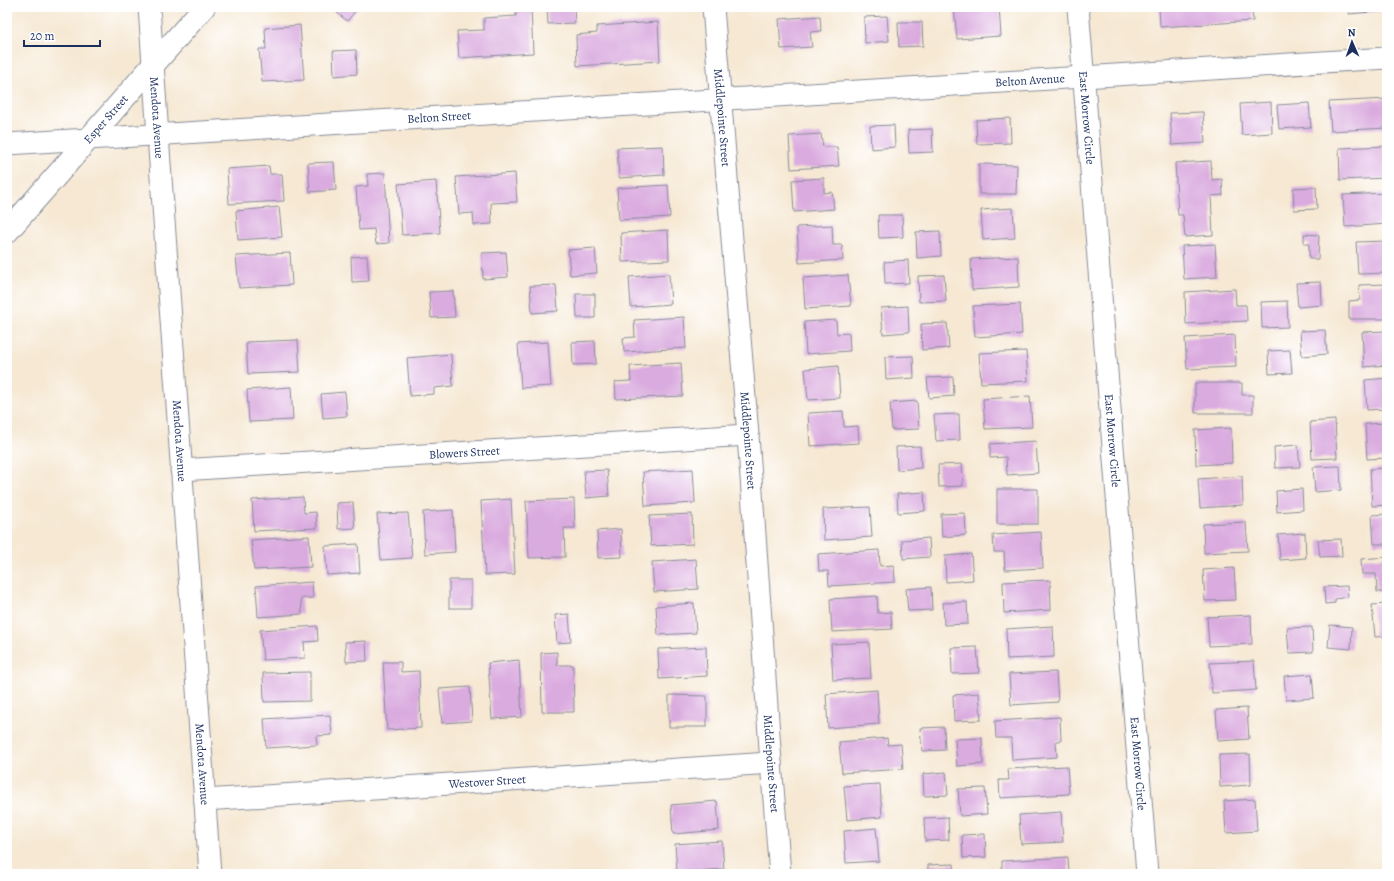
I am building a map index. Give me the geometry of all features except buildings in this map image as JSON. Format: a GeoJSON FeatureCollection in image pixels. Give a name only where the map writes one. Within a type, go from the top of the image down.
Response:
{"type":"FeatureCollection","features":[{"type":"Feature","properties":{"kind":"street","name":"Mendota Avenue"},"geometry":{"type":"LineString","coordinates":[[149,7],[210,874]]}},
{"type":"Feature","properties":{"kind":"street","name":"Esper Street"},"geometry":{"type":"LineString","coordinates":[[7,232],[204,7]]}},
{"type":"Feature","properties":{"kind":"street","name":"Middlepointe Street"},"geometry":{"type":"LineString","coordinates":[[713,7],[748,435],[780,874]]}},
{"type":"Feature","properties":{"kind":"street","name":"East Morrow Circle"},"geometry":{"type":"LineString","coordinates":[[1078,7],[1147,874]]}},
{"type":"Feature","properties":{"kind":"street","name":"Belton Avenue"},"geometry":{"type":"LineString","coordinates":[[721,100],[1387,58]]}},
{"type":"Feature","properties":{"kind":"street","name":"Belton Street"},"geometry":{"type":"LineString","coordinates":[[158,135],[721,100]]}},
{"type":"Feature","properties":{"kind":"street"},"geometry":{"type":"LineString","coordinates":[[7,144],[158,135]]}},
{"type":"Feature","properties":{"kind":"street","name":"Blowers Street"},"geometry":{"type":"LineString","coordinates":[[182,470],[748,435]]}},
{"type":"Feature","properties":{"kind":"street","name":"Westover Street"},"geometry":{"type":"LineString","coordinates":[[205,800],[771,763]]}}]}
